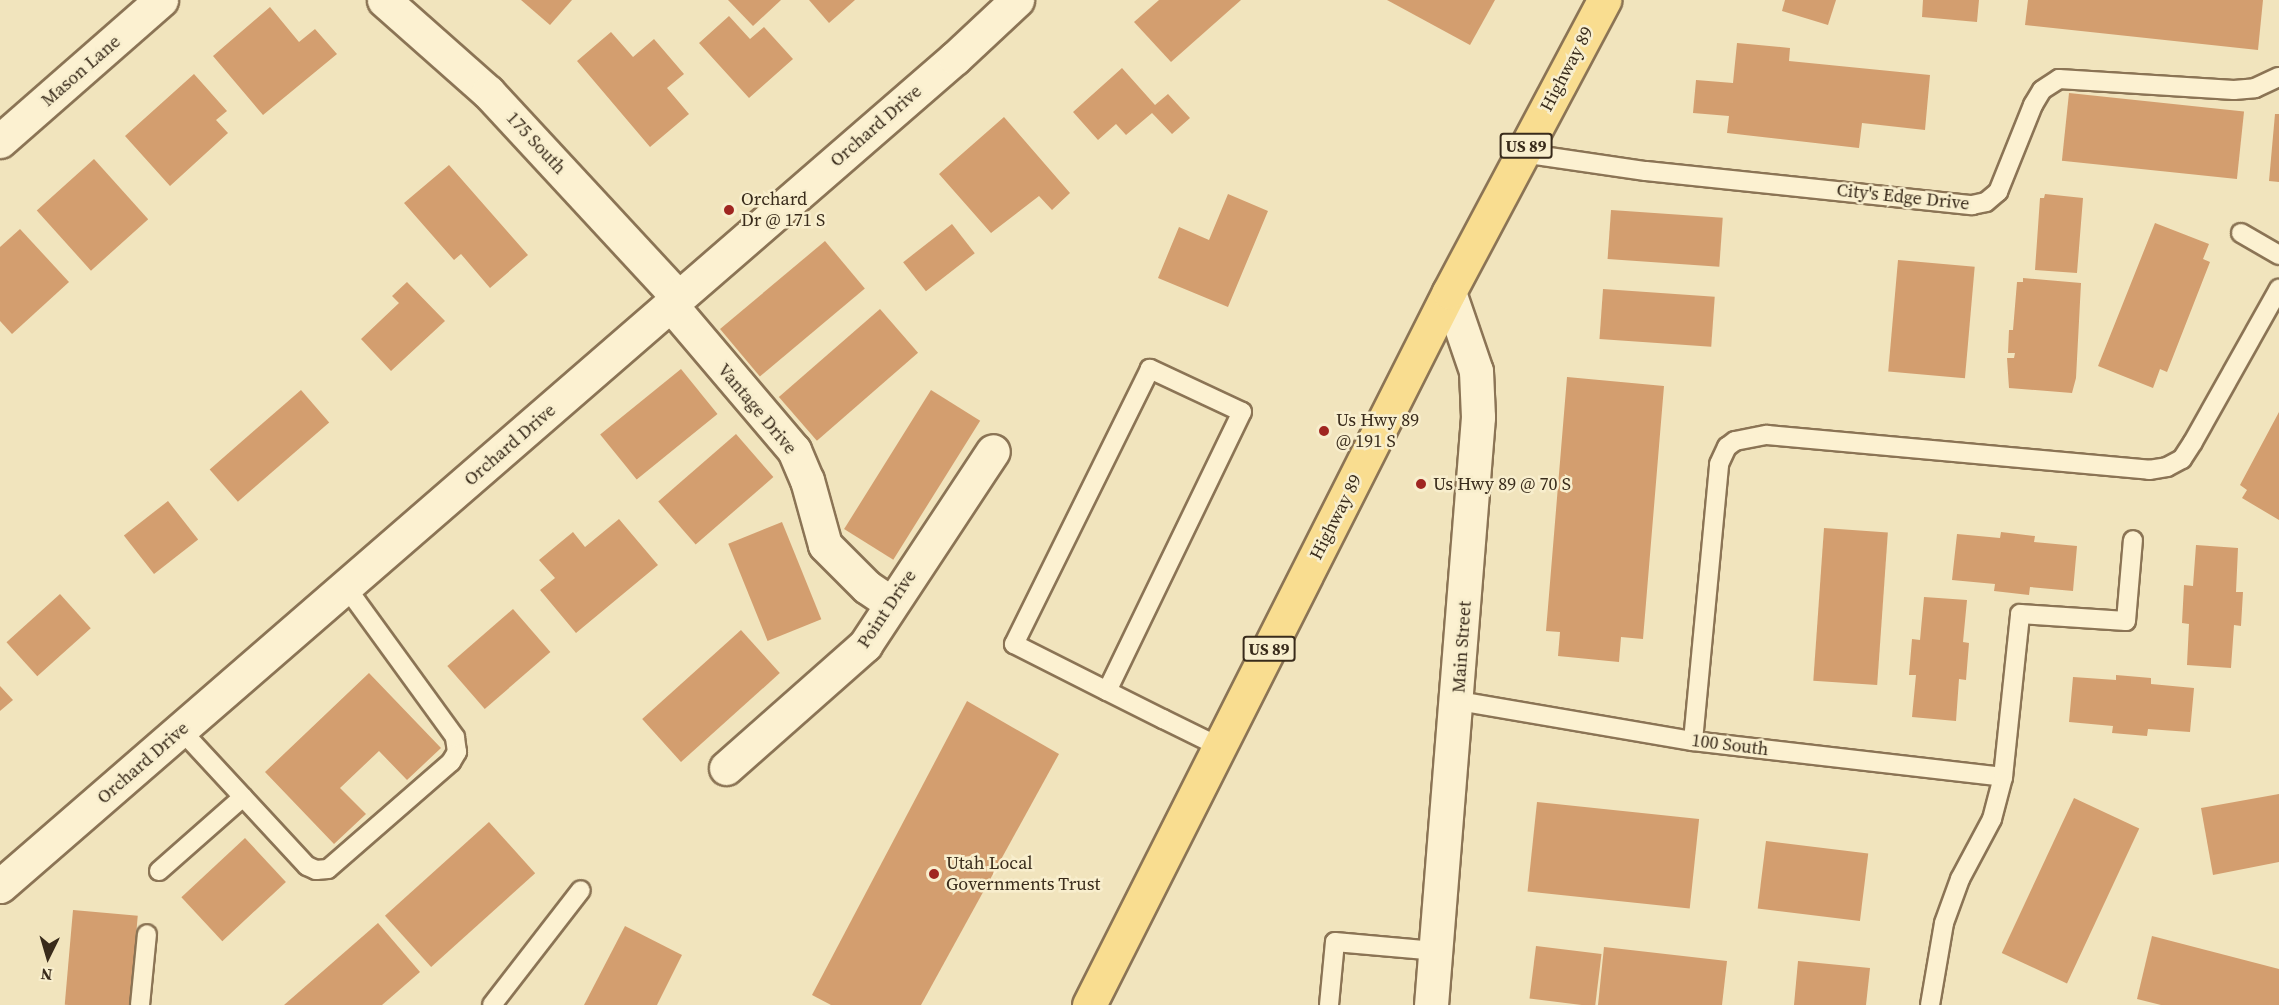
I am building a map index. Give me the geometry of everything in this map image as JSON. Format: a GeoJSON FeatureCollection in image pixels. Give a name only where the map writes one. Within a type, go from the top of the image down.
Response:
{"type":"FeatureCollection","features":[{"type":"Feature","properties":{"kind":"main road","name":"Highway 89"},"geometry":{"type":"LineString","coordinates":[[1089,1005],[1449,292],[1604,0]]}},
{"type":"Feature","properties":{"kind":"street","name":"Mason Lane"},"geometry":{"type":"LineString","coordinates":[[0,141],[161,0]]}},
{"type":"Feature","properties":{"kind":"street","name":"175 South"},"geometry":{"type":"LineString","coordinates":[[384,0],[488,92],[674,300]]}},
{"type":"Feature","properties":{"kind":"street","name":"Orchard Drive"},"geometry":{"type":"LineString","coordinates":[[0,886],[346,588],[1017,0]]}},
{"type":"Feature","properties":{"kind":"street","name":"Main Street"},"geometry":{"type":"LineString","coordinates":[[1431,1005],[1458,701],[1478,391],[1476,371],[1449,292]]}},
{"type":"Feature","properties":{"kind":"street","name":"Vantage Drive"},"geometry":{"type":"LineString","coordinates":[[674,300],[794,450],[807,480],[825,545],[867,587],[891,603]]}},
{"type":"Feature","properties":{"kind":"street","name":"Point Drive"},"geometry":{"type":"LineString","coordinates":[[726,768],[865,645],[993,451]]}},
{"type":"Feature","properties":{"kind":"lane","name":"City's Edge Drive"},"geometry":{"type":"LineString","coordinates":[[1522,153],[1646,171],[1972,206],[1986,202],[1998,192],[2032,105],[2042,90],[2059,79],[2082,77],[2234,90],[2255,88],[2279,77]]}},
{"type":"Feature","properties":{"kind":"lane"},"geometry":{"type":"LineString","coordinates":[[2241,233],[2279,255]]}},
{"type":"Feature","properties":{"kind":"lane"},"geometry":{"type":"LineString","coordinates":[[1693,741],[1719,464],[1727,447],[1735,441],[1767,435],[2149,470],[2167,467],[2182,459],[2193,442],[2279,290]]}},
{"type":"Feature","properties":{"kind":"lane"},"geometry":{"type":"LineString","coordinates":[[1107,691],[1242,412],[1150,369],[1014,644],[1107,691],[1220,747]]}},
{"type":"Feature","properties":{"kind":"lane"},"geometry":{"type":"LineString","coordinates":[[1930,1005],[1938,946],[1947,912],[1992,819],[2003,777],[2020,614],[2126,621],[2133,540]]}},
{"type":"Feature","properties":{"kind":"lane"},"geometry":{"type":"LineString","coordinates":[[181,730],[307,866],[316,870],[328,869],[451,762],[457,752],[455,737],[346,588]]}},
{"type":"Feature","properties":{"kind":"lane","name":"100 South"},"geometry":{"type":"LineString","coordinates":[[1458,701],[1693,741],[2003,777]]}},
{"type":"Feature","properties":{"kind":"lane"},"geometry":{"type":"LineString","coordinates":[[159,872],[243,797]]}},
{"type":"Feature","properties":{"kind":"lane"},"geometry":{"type":"LineString","coordinates":[[492,1005],[581,890]]}},
{"type":"Feature","properties":{"kind":"lane"},"geometry":{"type":"LineString","coordinates":[[140,1005],[147,934]]}},
{"type":"Feature","properties":{"kind":"lane"},"geometry":{"type":"LineString","coordinates":[[1329,1005],[1335,942],[1435,951]]}},
{"type":"Feature","properties":{"kind":"building"},"geometry":{"type":"Polygon","coordinates":[[[521,0],[572,0],[550,25],[521,0]]]}},
{"type":"Feature","properties":{"kind":"building"},"geometry":{"type":"Polygon","coordinates":[[[728,0],[781,0],[753,26],[728,0]]]}},
{"type":"Feature","properties":{"kind":"building"},"geometry":{"type":"Polygon","coordinates":[[[809,0],[855,0],[829,23],[809,0]]]}},
{"type":"Feature","properties":{"kind":"building"},"geometry":{"type":"Polygon","coordinates":[[[1159,0],[1241,0],[1171,62],[1134,22],[1159,0]]]}},
{"type":"Feature","properties":{"kind":"building"},"geometry":{"type":"Polygon","coordinates":[[[1387,0],[1495,0],[1470,45],[1387,0]]]}},
{"type":"Feature","properties":{"kind":"building"},"geometry":{"type":"Polygon","coordinates":[[[1785,0],[1836,0],[1828,25],[1782,11],[1785,0]]]}},
{"type":"Feature","properties":{"kind":"building"},"geometry":{"type":"Polygon","coordinates":[[[1923,0],[1979,0],[1977,22],[1922,17],[1923,0]]]}},
{"type":"Feature","properties":{"kind":"building"},"geometry":{"type":"Polygon","coordinates":[[[2028,0],[2263,0],[2258,50],[2025,25],[2028,0]]]}},
{"type":"Feature","properties":{"kind":"building"},"geometry":{"type":"Polygon","coordinates":[[[270,7],[299,42],[315,29],[337,54],[263,115],[213,56],[270,7]]]}},
{"type":"Feature","properties":{"kind":"building"},"geometry":{"type":"Polygon","coordinates":[[[729,16],[750,39],[764,27],[793,59],[749,98],[699,43],[729,16]]]}},
{"type":"Feature","properties":{"kind":"building"},"geometry":{"type":"Polygon","coordinates":[[[611,32],[633,57],[654,39],[684,74],[667,88],[689,114],[650,147],[577,61],[611,32]]]}},
{"type":"Feature","properties":{"kind":"building"},"geometry":{"type":"Polygon","coordinates":[[[1737,43],[1790,48],[1789,61],[1930,75],[1925,130],[1862,123],[1859,148],[1727,133],[1729,116],[1693,113],[1696,80],[1733,83],[1737,43]]]}},
{"type":"Feature","properties":{"kind":"building"},"geometry":{"type":"Polygon","coordinates":[[[1122,68],[1155,105],[1168,94],[1190,118],[1172,134],[1152,113],[1126,135],[1116,124],[1098,140],[1073,112],[1122,68]]]}},
{"type":"Feature","properties":{"kind":"building"},"geometry":{"type":"Polygon","coordinates":[[[194,74],[227,111],[216,120],[228,133],[170,186],[125,136],[194,74]]]}},
{"type":"Feature","properties":{"kind":"building"},"geometry":{"type":"Polygon","coordinates":[[[2069,93],[2244,111],[2237,179],[2062,161],[2069,93]]]}},
{"type":"Feature","properties":{"kind":"building"},"geometry":{"type":"Polygon","coordinates":[[[2275,114],[2279,114],[2279,182],[2269,181],[2275,114]]]}},
{"type":"Feature","properties":{"kind":"building"},"geometry":{"type":"Polygon","coordinates":[[[1004,117],[1070,193],[1052,210],[1039,196],[991,233],[939,174],[1004,117]]]}},
{"type":"Feature","properties":{"kind":"building"},"geometry":{"type":"Polygon","coordinates":[[[94,159],[148,219],[91,271],[37,211],[94,159]]]}},
{"type":"Feature","properties":{"kind":"building"},"geometry":{"type":"Polygon","coordinates":[[[449,165],[528,255],[490,288],[461,254],[454,260],[404,203],[449,165]]]}},
{"type":"Feature","properties":{"kind":"building"},"geometry":{"type":"Polygon","coordinates":[[[1228,194],[1268,211],[1228,307],[1158,278],[1179,227],[1209,240],[1228,194]]]}},
{"type":"Feature","properties":{"kind":"building"},"geometry":{"type":"Polygon","coordinates":[[[2045,194],[2083,198],[2077,273],[2035,270],[2040,198],[2044,198],[2045,194]]]}},
{"type":"Feature","properties":{"kind":"building"},"geometry":{"type":"Polygon","coordinates":[[[1611,210],[1723,218],[1719,267],[1608,259],[1611,210]]]}},
{"type":"Feature","properties":{"kind":"building"},"geometry":{"type":"Polygon","coordinates":[[[2155,223],[2209,244],[2203,259],[2210,262],[2167,372],[2160,369],[2153,388],[2098,366],[2155,223]]]}},
{"type":"Feature","properties":{"kind":"building"},"geometry":{"type":"Polygon","coordinates":[[[952,224],[975,253],[926,291],[903,262],[952,224]]]}},
{"type":"Feature","properties":{"kind":"building"},"geometry":{"type":"Polygon","coordinates":[[[20,229],[69,282],[12,334],[0,321],[0,247],[20,229]]]}},
{"type":"Feature","properties":{"kind":"building"},"geometry":{"type":"Polygon","coordinates":[[[825,241],[865,288],[760,377],[720,329],[825,241]]]}},
{"type":"Feature","properties":{"kind":"building"},"geometry":{"type":"Polygon","coordinates":[[[1898,260],[1975,267],[1965,378],[1888,372],[1898,260]]]}},
{"type":"Feature","properties":{"kind":"building"},"geometry":{"type":"Polygon","coordinates":[[[2023,278],[2081,283],[2076,378],[2072,393],[2009,388],[2007,358],[2014,358],[2015,353],[2008,353],[2009,330],[2013,330],[2017,282],[2023,282],[2023,278]]]}},
{"type":"Feature","properties":{"kind":"building"},"geometry":{"type":"Polygon","coordinates":[[[407,282],[445,321],[391,371],[361,339],[399,303],[392,296],[407,282]]]}},
{"type":"Feature","properties":{"kind":"building"},"geometry":{"type":"Polygon","coordinates":[[[1603,289],[1715,297],[1711,347],[1600,339],[1603,289]]]}},
{"type":"Feature","properties":{"kind":"building"},"geometry":{"type":"Polygon","coordinates":[[[880,309],[918,353],[817,441],[779,397],[880,309]]]}},
{"type":"Feature","properties":{"kind":"building"},"geometry":{"type":"Polygon","coordinates":[[[681,369],[718,414],[637,480],[600,434],[681,369]]]}},
{"type":"Feature","properties":{"kind":"building"},"geometry":{"type":"Polygon","coordinates":[[[1567,377],[1664,386],[1643,639],[1621,637],[1619,662],[1558,656],[1560,632],[1546,631],[1567,377]]]}},
{"type":"Feature","properties":{"kind":"building"},"geometry":{"type":"Polygon","coordinates":[[[301,390],[329,422],[238,502],[210,469],[301,390]]]}},
{"type":"Feature","properties":{"kind":"building"},"geometry":{"type":"Polygon","coordinates":[[[931,390],[980,421],[893,560],[844,529],[931,390]]]}},
{"type":"Feature","properties":{"kind":"building"},"geometry":{"type":"Polygon","coordinates":[[[2279,412],[2279,520],[2242,498],[2247,490],[2240,485],[2279,412]]]}},
{"type":"Feature","properties":{"kind":"building"},"geometry":{"type":"Polygon","coordinates":[[[736,434],[773,477],[696,545],[658,502],[736,434]]]}},
{"type":"Feature","properties":{"kind":"building"},"geometry":{"type":"Polygon","coordinates":[[[168,501],[198,540],[154,574],[124,535],[168,501]]]}},
{"type":"Feature","properties":{"kind":"building"},"geometry":{"type":"Polygon","coordinates":[[[619,519],[658,565],[576,633],[540,590],[555,578],[539,560],[573,532],[585,547],[619,519]]]}},
{"type":"Feature","properties":{"kind":"building"},"geometry":{"type":"Polygon","coordinates":[[[782,522],[821,619],[768,641],[728,544],[782,522]]]}},
{"type":"Feature","properties":{"kind":"building"},"geometry":{"type":"Polygon","coordinates":[[[1824,528],[1888,532],[1877,685],[1813,681],[1824,528]]]}},
{"type":"Feature","properties":{"kind":"building"},"geometry":{"type":"Polygon","coordinates":[[[2001,532],[2035,536],[2034,542],[2077,546],[2073,591],[2030,587],[2029,595],[1994,591],[1995,584],[1952,580],[1957,534],[2000,538],[2001,532]]]}},
{"type":"Feature","properties":{"kind":"building"},"geometry":{"type":"Polygon","coordinates":[[[2196,545],[2238,548],[2236,592],[2243,592],[2241,626],[2234,625],[2231,668],[2187,665],[2189,624],[2182,623],[2184,585],[2193,586],[2196,545]]]}},
{"type":"Feature","properties":{"kind":"building"},"geometry":{"type":"Polygon","coordinates":[[[60,594],[91,628],[37,676],[6,642],[60,594]]]}},
{"type":"Feature","properties":{"kind":"building"},"geometry":{"type":"Polygon","coordinates":[[[1924,597],[1967,600],[1963,642],[1969,643],[1966,680],[1959,679],[1956,721],[1912,717],[1916,675],[1909,675],[1912,639],[1920,640],[1924,597]]]}},
{"type":"Feature","properties":{"kind":"building"},"geometry":{"type":"Polygon","coordinates":[[[513,609],[550,652],[485,709],[447,666],[513,609]]]}},
{"type":"Feature","properties":{"kind":"building"},"geometry":{"type":"Polygon","coordinates":[[[741,630],[780,673],[681,762],[642,719],[741,630]]]}},
{"type":"Feature","properties":{"kind":"building"},"geometry":{"type":"Polygon","coordinates":[[[369,673],[441,748],[407,780],[379,751],[340,788],[366,814],[334,844],[265,772],[369,673]]]}},
{"type":"Feature","properties":{"kind":"building"},"geometry":{"type":"Polygon","coordinates":[[[2116,675],[2151,678],[2151,684],[2194,688],[2190,732],[2148,729],[2147,736],[2112,733],[2113,726],[2069,722],[2073,677],[2116,680],[2116,675]]]}},
{"type":"Feature","properties":{"kind":"building"},"geometry":{"type":"Polygon","coordinates":[[[0,686],[13,700],[0,711],[0,686]]]}},
{"type":"Feature","properties":{"kind":"building","name":"Utah Local Governments Trust"},"geometry":{"type":"Polygon","coordinates":[[[967,701],[1059,754],[921,1005],[831,1005],[812,995],[967,701]]]}},
{"type":"Feature","properties":{"kind":"building"},"geometry":{"type":"Polygon","coordinates":[[[2279,794],[2279,862],[2213,875],[2201,808],[2279,794]]]}},
{"type":"Feature","properties":{"kind":"building"},"geometry":{"type":"Polygon","coordinates":[[[2074,798],[2139,828],[2067,983],[2002,953],[2074,798]]]}},
{"type":"Feature","properties":{"kind":"building"},"geometry":{"type":"Polygon","coordinates":[[[1537,802],[1699,819],[1690,909],[1528,892],[1537,802]]]}},
{"type":"Feature","properties":{"kind":"building"},"geometry":{"type":"Polygon","coordinates":[[[489,822],[535,873],[431,967],[385,916],[489,822]]]}},
{"type":"Feature","properties":{"kind":"building"},"geometry":{"type":"Polygon","coordinates":[[[245,838],[286,882],[222,941],[181,897],[245,838]]]}},
{"type":"Feature","properties":{"kind":"building"},"geometry":{"type":"Polygon","coordinates":[[[1766,841],[1868,854],[1860,921],[1758,908],[1766,841]]]}},
{"type":"Feature","properties":{"kind":"building"},"geometry":{"type":"Polygon","coordinates":[[[73,910],[138,916],[130,1005],[65,1005],[73,910]]]}},
{"type":"Feature","properties":{"kind":"building"},"geometry":{"type":"Polygon","coordinates":[[[378,923],[420,972],[382,1005],[284,1005],[378,923]]]}},
{"type":"Feature","properties":{"kind":"building"},"geometry":{"type":"Polygon","coordinates":[[[625,926],[682,955],[657,1005],[584,1005],[625,926]]]}},
{"type":"Feature","properties":{"kind":"building"},"geometry":{"type":"Polygon","coordinates":[[[2152,936],[2279,969],[2279,1005],[2161,1005],[2137,999],[2152,936]]]}},
{"type":"Feature","properties":{"kind":"building"},"geometry":{"type":"Polygon","coordinates":[[[1536,946],[1602,954],[1595,1005],[1530,999],[1536,946]]]}},
{"type":"Feature","properties":{"kind":"building"},"geometry":{"type":"Polygon","coordinates":[[[1604,947],[1727,961],[1722,1005],[1598,1005],[1604,947]]]}},
{"type":"Feature","properties":{"kind":"building"},"geometry":{"type":"Polygon","coordinates":[[[1798,961],[1870,968],[1866,1005],[1794,1005],[1798,961]]]}},
{"type":"Feature","properties":{"kind":"place","name":"Orchard Dr @ 171 S"},"geometry":{"type":"Point","coordinates":[729,210]}},
{"type":"Feature","properties":{"kind":"place","name":"Us Hwy 89 @ 191 S"},"geometry":{"type":"Point","coordinates":[1324,431]}},
{"type":"Feature","properties":{"kind":"place","name":"Us Hwy 89 @ 70 S"},"geometry":{"type":"Point","coordinates":[1421,484]}},
{"type":"Feature","properties":{"kind":"place","name":"Utah Local Governments Trust"},"geometry":{"type":"Point","coordinates":[934,874]}}]}
